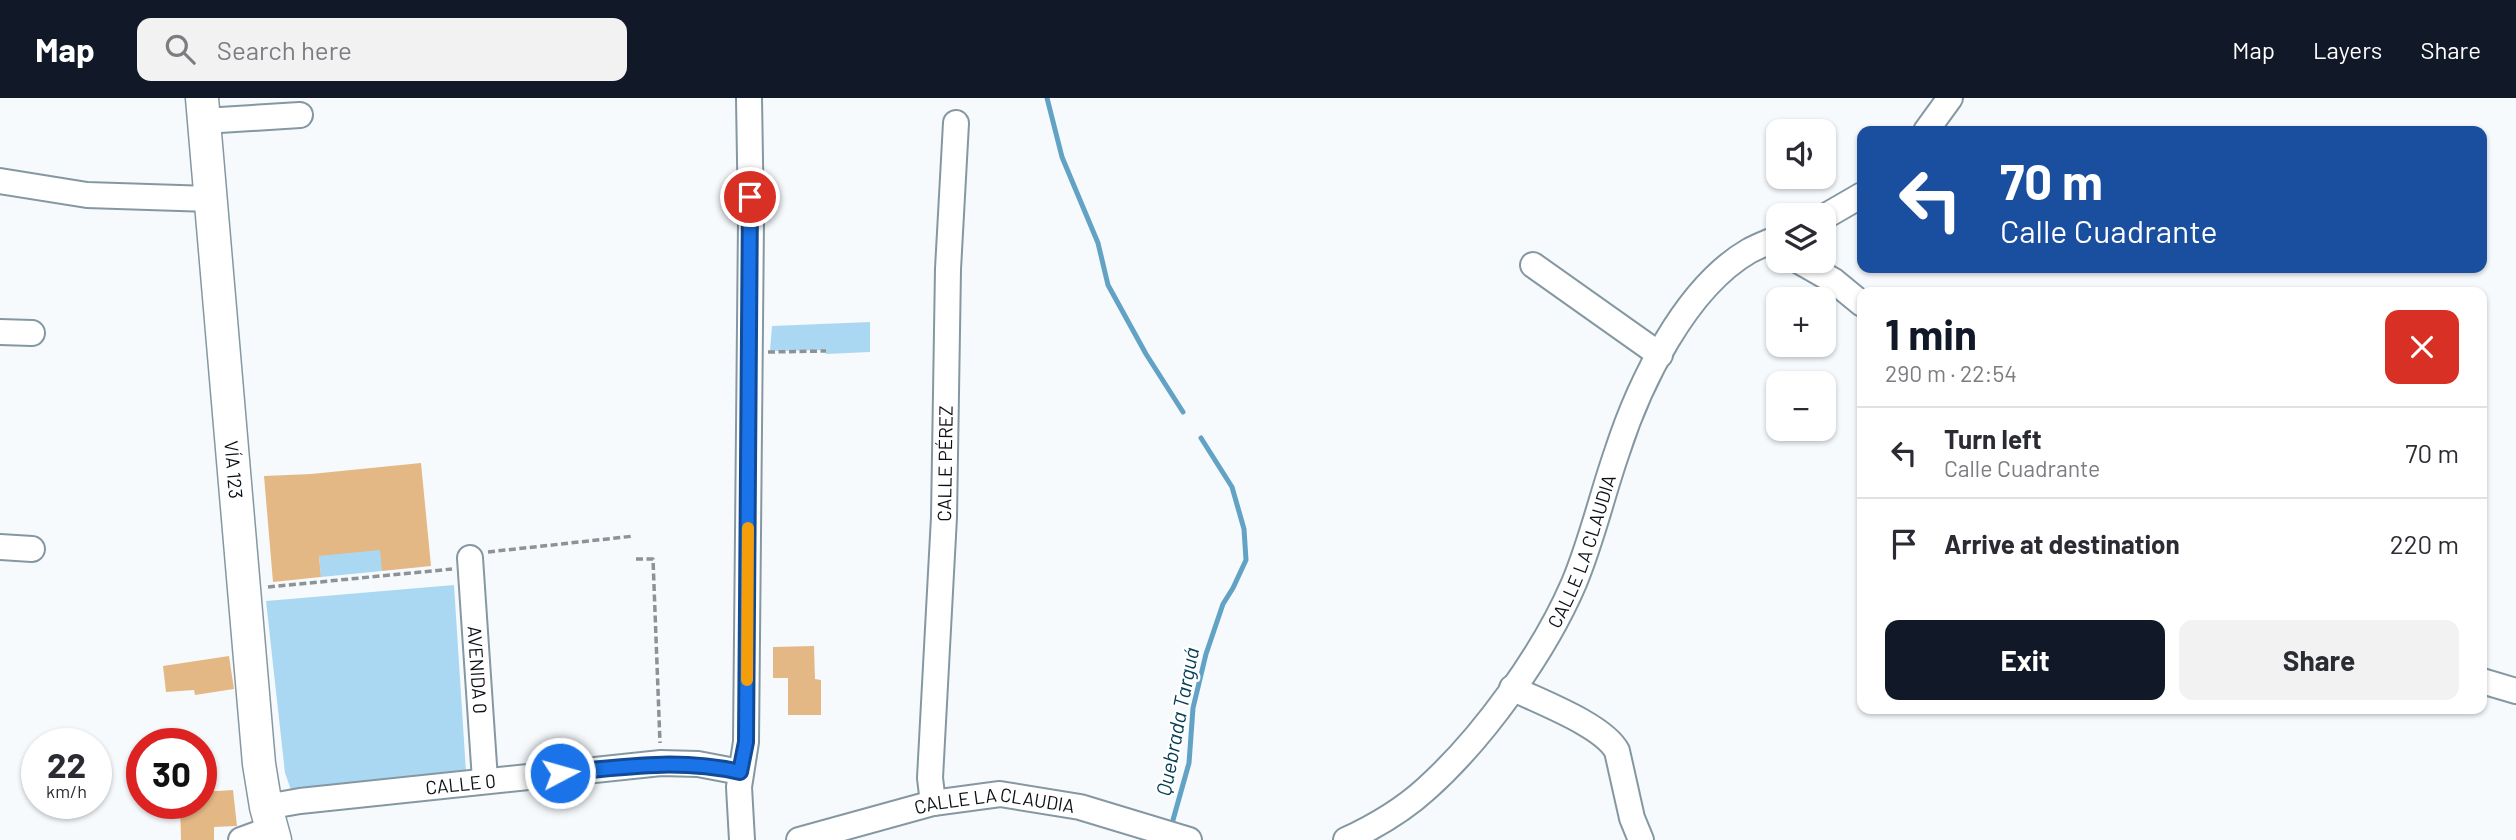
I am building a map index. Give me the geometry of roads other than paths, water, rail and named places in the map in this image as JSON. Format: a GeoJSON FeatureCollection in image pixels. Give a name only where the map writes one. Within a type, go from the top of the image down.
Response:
{"type":"FeatureCollection","features":[{"type":"Feature","properties":{"kind":"main road","name":"VÍA 123"},"geometry":{"type":"LineString","coordinates":[[203,110],[259,764],[270,825]]}},
{"type":"Feature","properties":{"kind":"street"},"geometry":{"type":"LineString","coordinates":[[742,840],[740,772],[746,729],[751,221],[749,98]]}},
{"type":"Feature","properties":{"kind":"street"},"geometry":{"type":"LineString","coordinates":[[1930,126],[1950,98]]}},
{"type":"Feature","properties":{"kind":"street"},"geometry":{"type":"LineString","coordinates":[[203,110],[300,115]]}},
{"type":"Feature","properties":{"kind":"street","name":"CALLE PÉREZ"},"geometry":{"type":"LineString","coordinates":[[933,803],[930,778],[944,517],[948,269],[956,123]]}},
{"type":"Feature","properties":{"kind":"street"},"geometry":{"type":"LineString","coordinates":[[0,181],[88,195],[210,199]]}},
{"type":"Feature","properties":{"kind":"street"},"geometry":{"type":"LineString","coordinates":[[1836,210],[1857,198]]}},
{"type":"Feature","properties":{"kind":"street","name":"CALLE LA CLAUDIA"},"geometry":{"type":"LineString","coordinates":[[1357,838],[1426,789],[1463,751],[1513,688],[1552,630],[1575,580],[1624,430],[1660,355],[1682,317],[1705,288],[1748,251],[1766,246]]}},
{"type":"Feature","properties":{"kind":"street"},"geometry":{"type":"LineString","coordinates":[[1533,265],[1660,355]]}},
{"type":"Feature","properties":{"kind":"street"},"geometry":{"type":"LineString","coordinates":[[1820,273],[1857,300]]}},
{"type":"Feature","properties":{"kind":"street"},"geometry":{"type":"LineString","coordinates":[[0,332],[32,333]]}},
{"type":"Feature","properties":{"kind":"street"},"geometry":{"type":"LineString","coordinates":[[0,547],[32,549]]}},
{"type":"Feature","properties":{"kind":"street","name":"AVENIDA 0"},"geometry":{"type":"LineString","coordinates":[[470,563],[485,780]]}},
{"type":"Feature","properties":{"kind":"street"},"geometry":{"type":"LineString","coordinates":[[2487,682],[2516,691]]}},
{"type":"Feature","properties":{"kind":"street"},"geometry":{"type":"LineString","coordinates":[[1513,688],[1595,730],[1612,743],[1617,751],[1632,818],[1641,840]]}},
{"type":"Feature","properties":{"kind":"street","name":"CALLE 0"},"geometry":{"type":"LineString","coordinates":[[241,840],[270,825],[300,801],[661,763],[698,764],[740,772]]}},
{"type":"Feature","properties":{"kind":"street","name":"CALLE LA CLAUDIA"},"geometry":{"type":"LineString","coordinates":[[799,840],[874,830],[933,803],[1000,794],[1080,807],[1189,840]]}},
{"type":"Feature","properties":{"kind":"waterway","name":"Quebrada Targuá"},"geometry":{"type":"LineString","coordinates":[[1047,98],[1062,157],[1098,243],[1108,285],[1146,354],[1183,412]]}},
{"type":"Feature","properties":{"kind":"waterway","name":"Quebrada Targuá"},"geometry":{"type":"LineString","coordinates":[[1173,820],[1189,763],[1193,708],[1206,654],[1223,604],[1246,560],[1244,529],[1232,487],[1201,438]]}}]}
